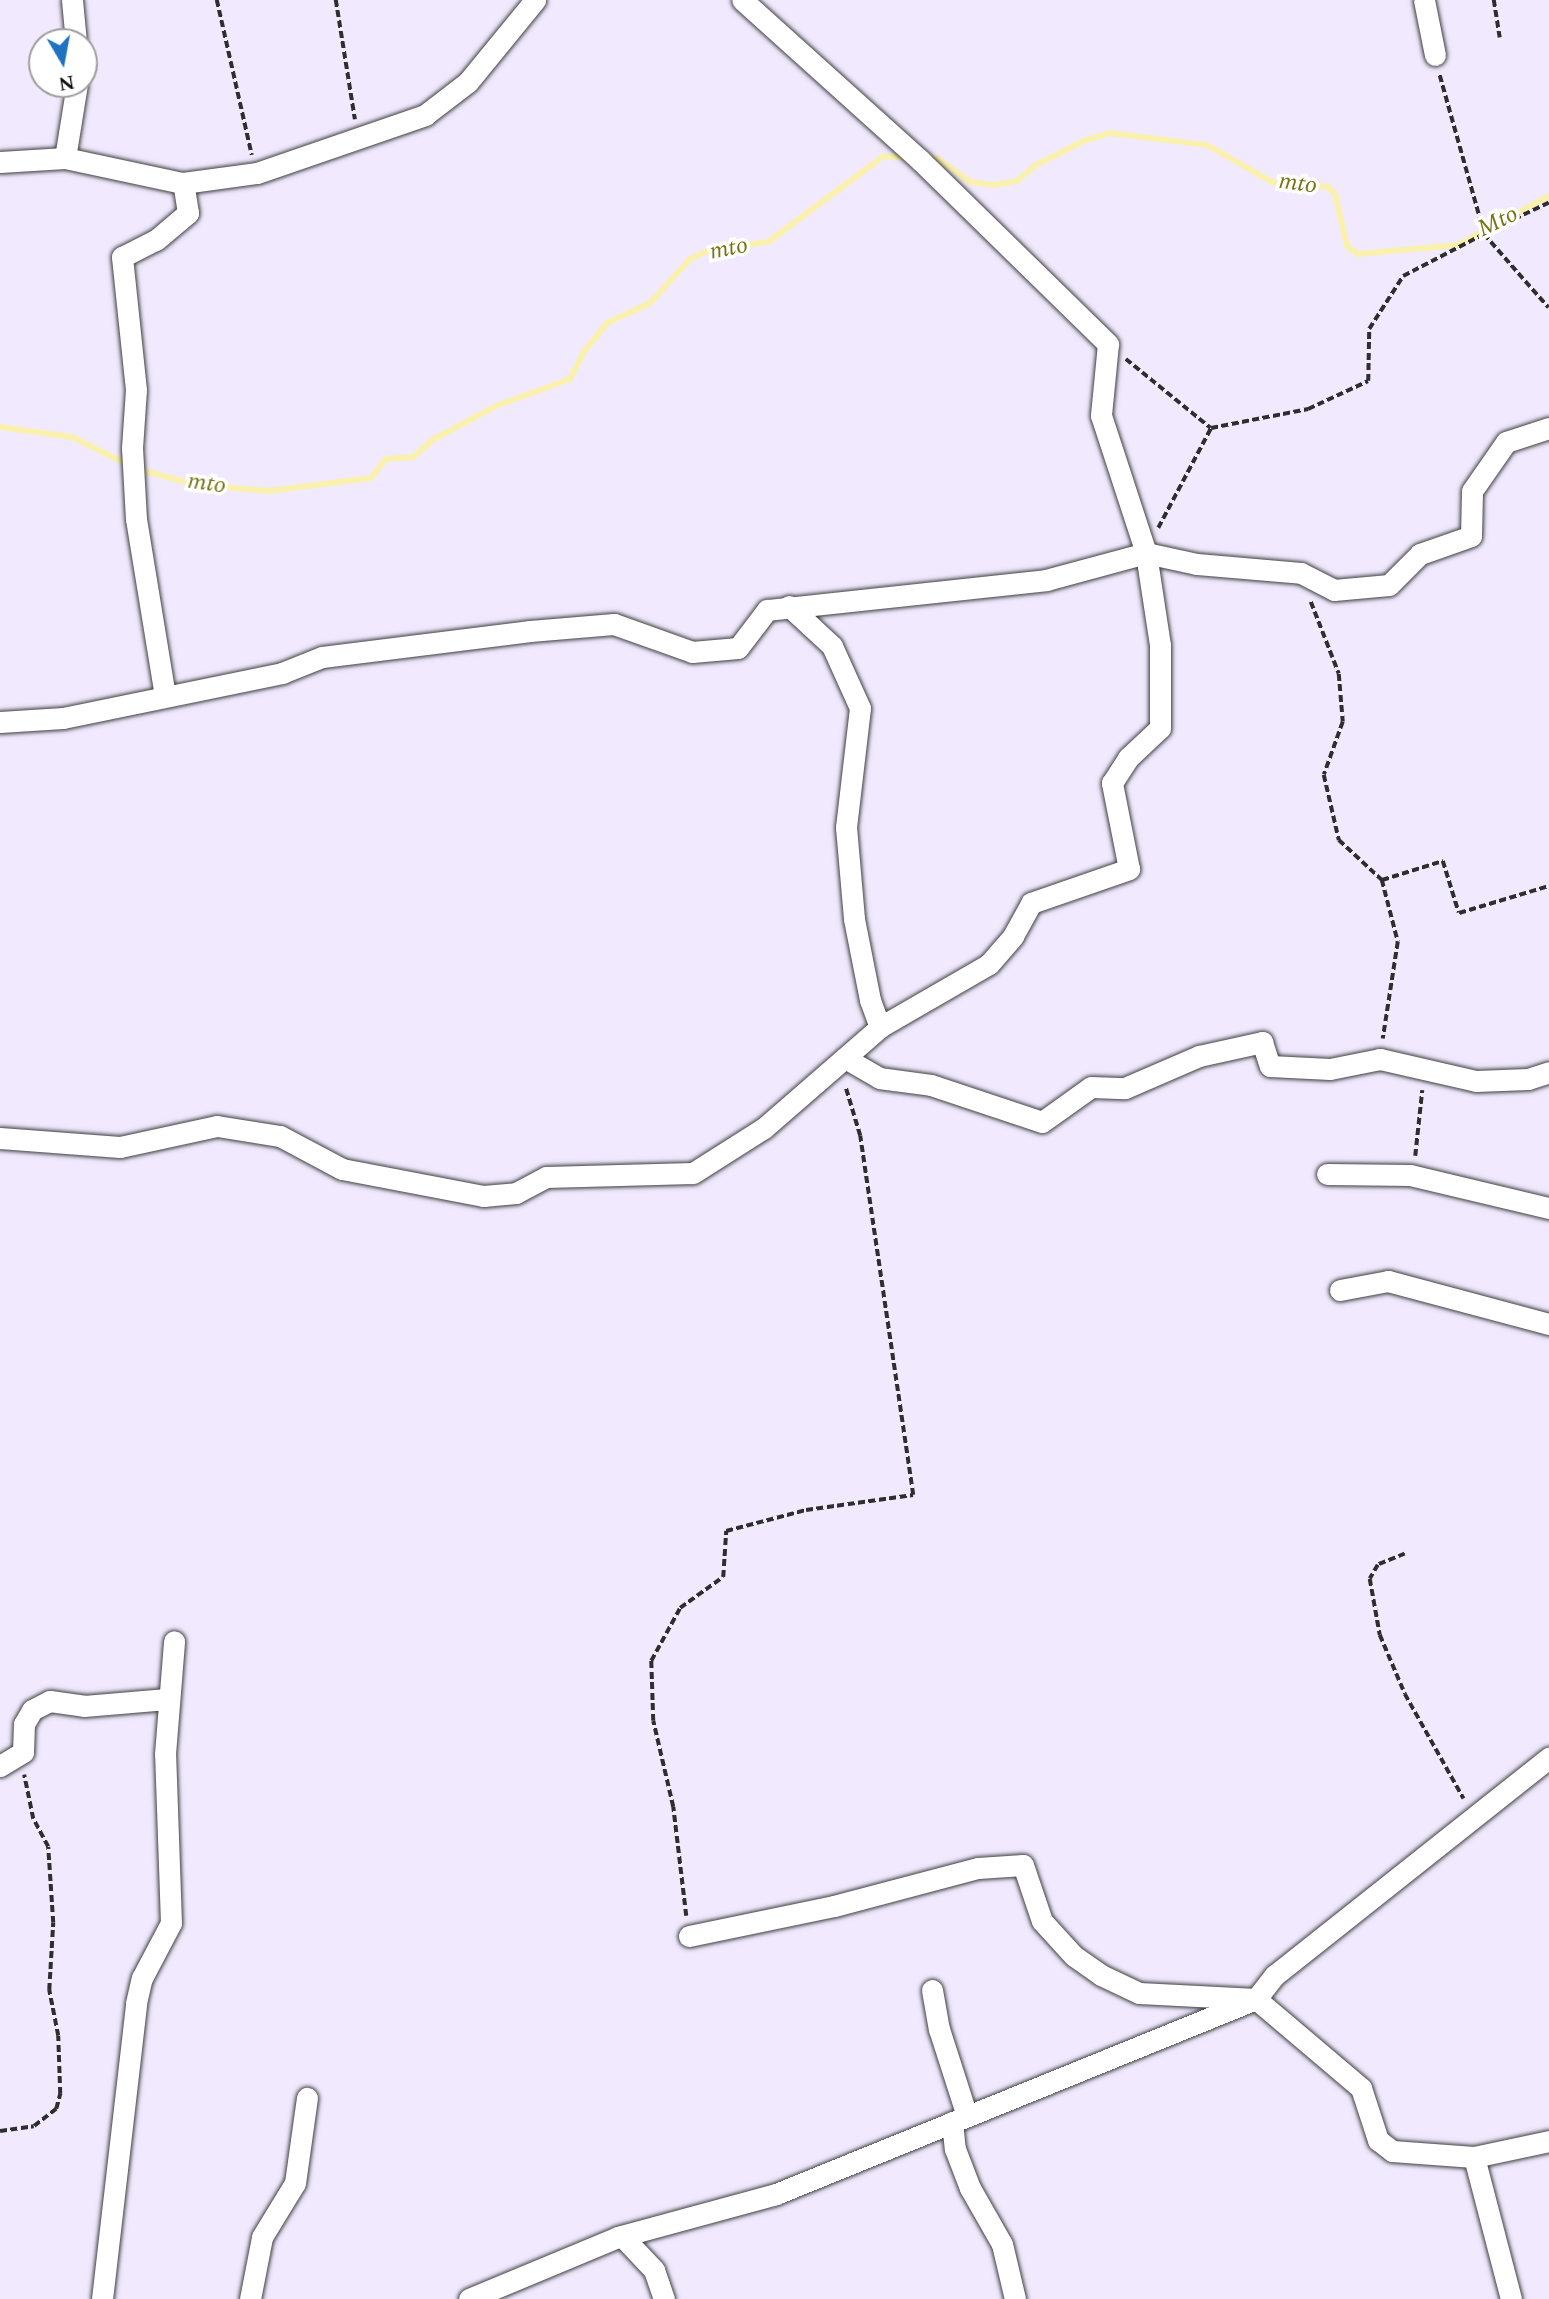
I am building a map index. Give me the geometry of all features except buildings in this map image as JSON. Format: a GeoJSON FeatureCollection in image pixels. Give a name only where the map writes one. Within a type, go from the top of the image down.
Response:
{"type":"FeatureCollection","features":[{"type":"Feature","properties":{"kind":"street"},"geometry":{"type":"LineString","coordinates":[[72,0],[75,28]]}},
{"type":"Feature","properties":{"kind":"street"},"geometry":{"type":"LineString","coordinates":[[0,162],[65,158],[183,183],[257,173],[425,115],[468,82],[535,0]]}},
{"type":"Feature","properties":{"kind":"street"},"geometry":{"type":"LineString","coordinates":[[0,1138],[120,1147],[217,1126],[280,1136],[342,1169],[483,1196],[516,1193],[546,1177],[693,1173],[764,1128],[880,1027],[989,964],[1013,936],[1031,903],[1129,869],[1112,783],[1128,758],[1160,728],[1160,645],[1146,553],[1101,415],[1108,344],[920,160],[742,0]]}},
{"type":"Feature","properties":{"kind":"street"},"geometry":{"type":"LineString","coordinates":[[1424,0],[1434,55]]}},
{"type":"Feature","properties":{"kind":"street"},"geometry":{"type":"LineString","coordinates":[[65,158],[75,98]]}},
{"type":"Feature","properties":{"kind":"street"},"geometry":{"type":"LineString","coordinates":[[165,696],[136,519],[132,449],[136,390],[122,290],[122,257],[156,240],[188,213],[183,183]]}},
{"type":"Feature","properties":{"kind":"street"},"geometry":{"type":"LineString","coordinates":[[0,722],[63,718],[282,673],[322,657],[530,631],[614,624],[692,652],[738,648],[750,638],[766,610],[1046,580],[1146,553],[1197,564],[1301,573],[1334,590],[1389,585],[1420,554],[1471,536],[1472,491],[1506,442],[1549,428]]}},
{"type":"Feature","properties":{"kind":"street"},"geometry":{"type":"LineString","coordinates":[[789,606],[832,646],[860,708],[846,827],[854,919],[870,1000],[880,1027]]}},
{"type":"Feature","properties":{"kind":"street"},"geometry":{"type":"LineString","coordinates":[[842,1061],[879,1078],[930,1085],[1042,1122],[1091,1087],[1125,1088],[1199,1056],[1262,1042],[1270,1066],[1330,1069],[1380,1059],[1424,1066],[1476,1081],[1528,1079],[1549,1072]]}},
{"type":"Feature","properties":{"kind":"street"},"geometry":{"type":"LineString","coordinates":[[1327,1174],[1410,1175],[1549,1209]]}},
{"type":"Feature","properties":{"kind":"street"},"geometry":{"type":"LineString","coordinates":[[1340,1290],[1388,1282],[1549,1324]]}},
{"type":"Feature","properties":{"kind":"street"},"geometry":{"type":"LineString","coordinates":[[102,2299],[136,2003],[142,1978],[171,1923],[166,1856],[167,1699],[174,1641]]}},
{"type":"Feature","properties":{"kind":"street"},"geometry":{"type":"LineString","coordinates":[[0,1766],[23,1752],[24,1724],[32,1710],[50,1701],[84,1706],[167,1699]]}},
{"type":"Feature","properties":{"kind":"street"},"geometry":{"type":"LineString","coordinates":[[469,2299],[622,2235],[776,2194],[1256,1999],[1275,1975],[1549,1758]]}},
{"type":"Feature","properties":{"kind":"street"},"geometry":{"type":"LineString","coordinates":[[689,1936],[834,1906],[978,1868],[1023,1865],[1042,1921],[1074,1956],[1101,1975],[1139,1993],[1256,1999],[1361,2088],[1378,2140],[1392,2151],[1474,2157],[1549,2141]]}},
{"type":"Feature","properties":{"kind":"street"},"geometry":{"type":"LineString","coordinates":[[932,1990],[960,2119],[955,2149],[970,2188],[1002,2244],[1015,2299]]}},
{"type":"Feature","properties":{"kind":"street"},"geometry":{"type":"LineString","coordinates":[[250,2299],[262,2237],[295,2183],[307,2098]]}},
{"type":"Feature","properties":{"kind":"street"},"geometry":{"type":"LineString","coordinates":[[1474,2157],[1511,2299]]}},
{"type":"Feature","properties":{"kind":"street"},"geometry":{"type":"LineString","coordinates":[[622,2235],[654,2270],[664,2299]]}},
{"type":"Feature","properties":{"kind":"path"},"geometry":{"type":"LineString","coordinates":[[217,0],[257,173]]}},
{"type":"Feature","properties":{"kind":"path"},"geometry":{"type":"LineString","coordinates":[[336,0],[356,141]]}},
{"type":"Feature","properties":{"kind":"path"},"geometry":{"type":"LineString","coordinates":[[1494,0],[1500,38]]}},
{"type":"Feature","properties":{"kind":"path"},"geometry":{"type":"LineString","coordinates":[[1434,55],[1485,234],[1549,308]]}},
{"type":"Feature","properties":{"kind":"path"},"geometry":{"type":"LineString","coordinates":[[1211,428],[1308,408],[1368,381],[1369,329],[1403,276],[1549,203]]}},
{"type":"Feature","properties":{"kind":"path"},"geometry":{"type":"LineString","coordinates":[[1108,344],[1211,428]]}},
{"type":"Feature","properties":{"kind":"path"},"geometry":{"type":"LineString","coordinates":[[1146,553],[1211,428]]}},
{"type":"Feature","properties":{"kind":"path"},"geometry":{"type":"LineString","coordinates":[[1301,573],[1339,674],[1343,722],[1324,775],[1339,840],[1382,880],[1398,942],[1380,1059]]}},
{"type":"Feature","properties":{"kind":"path"},"geometry":{"type":"LineString","coordinates":[[1382,880],[1443,861],[1459,913],[1549,886]]}},
{"type":"Feature","properties":{"kind":"path"},"geometry":{"type":"LineString","coordinates":[[689,1936],[673,1807],[653,1721],[651,1661],[680,1608],[723,1577],[726,1531],[806,1510],[914,1495],[860,1136],[842,1061]]}},
{"type":"Feature","properties":{"kind":"path"},"geometry":{"type":"LineString","coordinates":[[1410,1175],[1424,1066]]}},
{"type":"Feature","properties":{"kind":"path"},"geometry":{"type":"LineString","coordinates":[[1405,1554],[1378,1565],[1370,1579],[1380,1636],[1405,1695],[1475,1819]]}},
{"type":"Feature","properties":{"kind":"path"},"geometry":{"type":"LineString","coordinates":[[0,2131],[34,2126],[57,2109],[60,2094],[58,2036],[49,1990],[52,1923],[48,1847],[28,1801],[23,1752]]}},
{"type":"Feature","properties":{"kind":"waterway","name":"mto"},"geometry":{"type":"LineString","coordinates":[[925,159],[937,158],[970,182],[994,185],[1017,181],[1034,166],[1086,140],[1110,133],[1207,145],[1272,182],[1328,187],[1335,194],[1347,246],[1358,254],[1458,245],[1549,196]]}},
{"type":"Feature","properties":{"kind":"waterway","name":"mto"},"geometry":{"type":"LineString","coordinates":[[0,427],[72,437],[135,468],[192,484],[268,491],[371,478],[386,459],[413,457],[434,439],[496,406],[570,379],[583,353],[607,323],[650,303],[690,259],[710,250],[768,242],[884,156],[907,158]]}},
{"type":"Feature","properties":{"kind":"water label","name":"Mto"},"geometry":{"type":"Point","coordinates":[1498,222]}}]}
